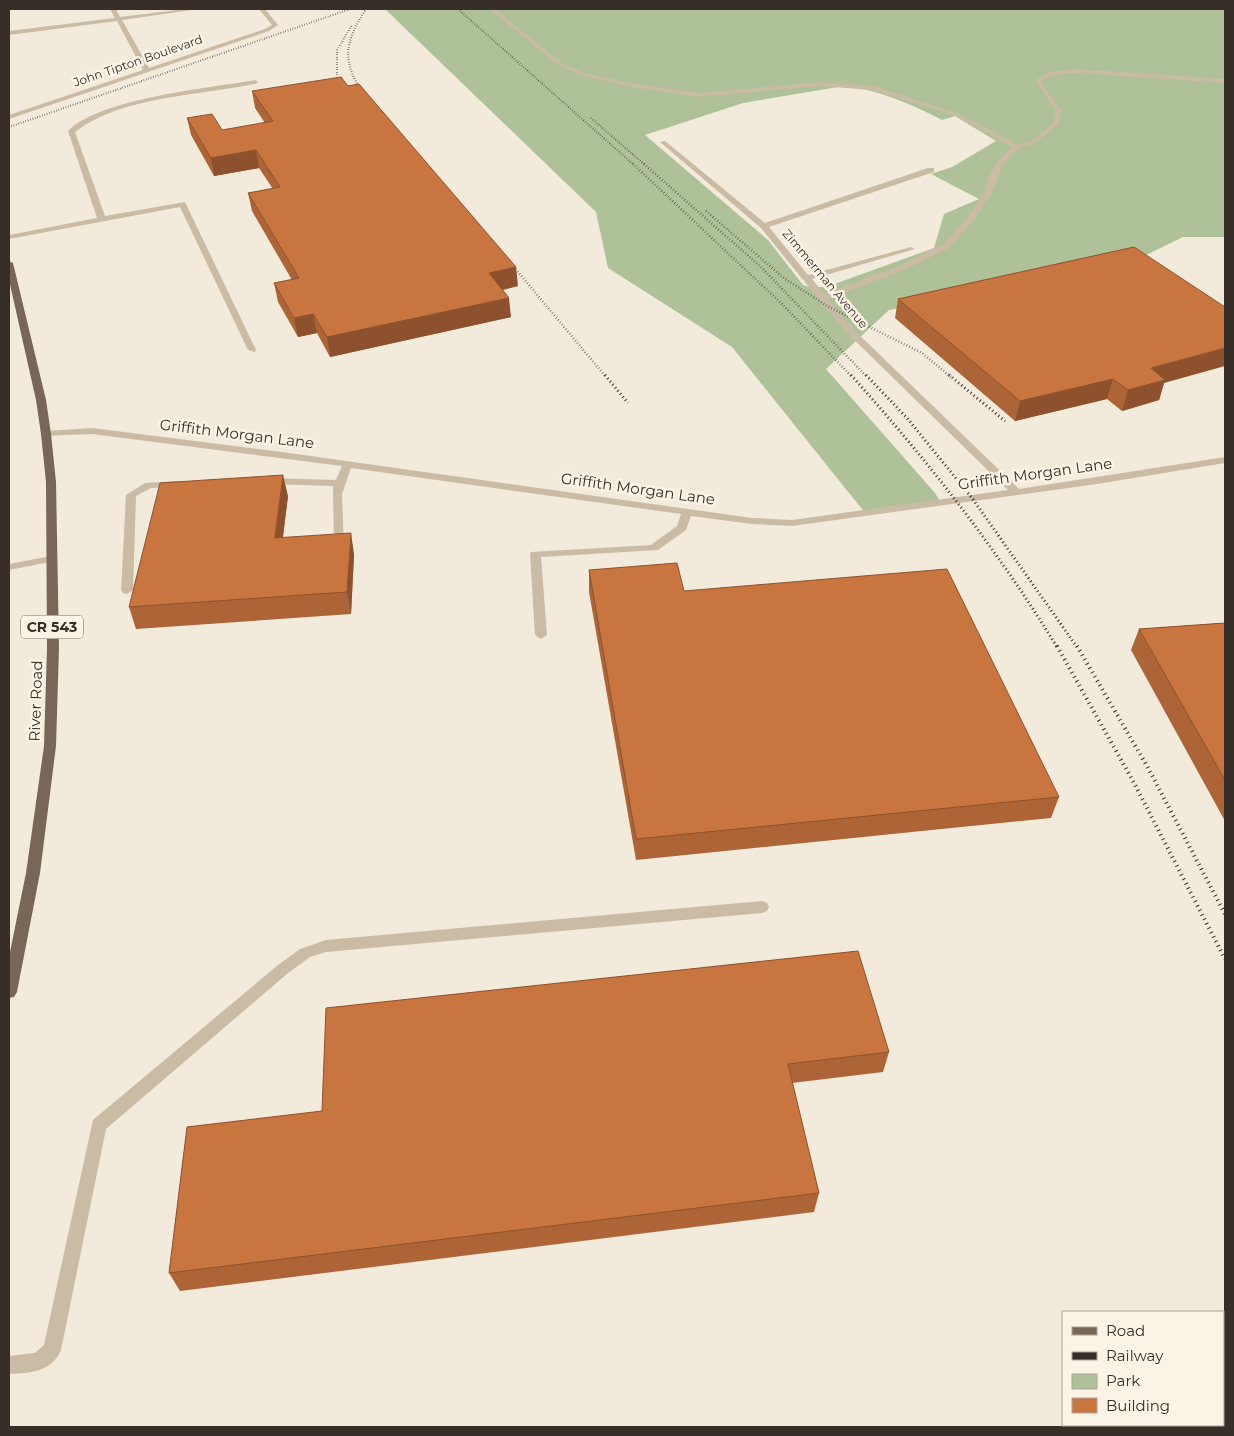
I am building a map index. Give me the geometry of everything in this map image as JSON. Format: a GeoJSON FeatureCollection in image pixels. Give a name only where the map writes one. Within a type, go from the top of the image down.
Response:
{"type":"FeatureCollection","features":[{"type":"Feature","properties":{"kind":"main road","name":"River Road"},"geometry":{"type":"LineString","coordinates":[[9,263],[12,289],[41,400],[46,434],[51,482],[50,559],[53,648],[50,746],[33,872],[9,992]]}},
{"type":"Feature","properties":{"kind":"street"},"geometry":{"type":"LineString","coordinates":[[113,9],[146,69]]}},
{"type":"Feature","properties":{"kind":"street"},"geometry":{"type":"LineString","coordinates":[[9,33],[196,9]]}},
{"type":"Feature","properties":{"kind":"street","name":"John Tipton Boulevard"},"geometry":{"type":"LineString","coordinates":[[9,117],[275,25],[262,9]]}},
{"type":"Feature","properties":{"kind":"street"},"geometry":{"type":"LineString","coordinates":[[492,9],[560,64],[582,74],[631,85],[700,94],[820,84],[873,88],[964,118],[1017,147]]}},
{"type":"Feature","properties":{"kind":"street"},"geometry":{"type":"LineString","coordinates":[[822,298],[904,267],[946,246],[971,218],[987,194],[994,174],[1001,162],[1017,147],[1033,142],[1056,124],[1058,110],[1039,84],[1038,80],[1043,75],[1076,71],[1225,82]]}},
{"type":"Feature","properties":{"kind":"street"},"geometry":{"type":"LineString","coordinates":[[102,220],[71,131],[78,123],[108,110],[256,82]]}},
{"type":"Feature","properties":{"kind":"street"},"geometry":{"type":"LineString","coordinates":[[662,142],[764,226]]}},
{"type":"Feature","properties":{"kind":"street","name":"Zimmerman Avenue"},"geometry":{"type":"LineString","coordinates":[[931,170],[764,226],[846,327],[1015,491]]}},
{"type":"Feature","properties":{"kind":"street"},"geometry":{"type":"LineString","coordinates":[[9,237],[182,204],[252,350]]}},
{"type":"Feature","properties":{"kind":"street"},"geometry":{"type":"LineString","coordinates":[[806,278],[911,249]]}},
{"type":"Feature","properties":{"kind":"street","name":"Griffith Morgan Lane"},"geometry":{"type":"LineString","coordinates":[[46,434],[92,431],[348,464],[752,522],[792,522],[1097,481],[1225,460]]}},
{"type":"Feature","properties":{"kind":"street"},"geometry":{"type":"LineString","coordinates":[[338,548],[337,494],[339,483],[348,464]]}},
{"type":"Feature","properties":{"kind":"street"},"geometry":{"type":"LineString","coordinates":[[257,481],[339,483]]}},
{"type":"Feature","properties":{"kind":"street"},"geometry":{"type":"LineString","coordinates":[[127,590],[130,495],[149,485],[184,484]]}},
{"type":"Feature","properties":{"kind":"street"},"geometry":{"type":"LineString","coordinates":[[541,635],[535,554],[654,548],[682,528],[687,512]]}},
{"type":"Feature","properties":{"kind":"street"},"geometry":{"type":"LineString","coordinates":[[9,567],[50,559]]}},
{"type":"Feature","properties":{"kind":"street"},"geometry":{"type":"LineString","coordinates":[[9,1365],[39,1362],[52,1350],[99,1125],[283,969],[305,953],[326,946],[762,907]]}},
{"type":"Feature","properties":{"kind":"green space"},"geometry":{"type":"Polygon","coordinates":[[[385,9],[1225,9],[1225,237],[1183,237],[1132,262],[889,310],[826,369],[935,493],[941,503],[866,514],[732,347],[608,268],[596,212],[385,9]],[[844,86],[743,103],[645,135],[768,240],[803,285],[813,288],[829,286],[934,248],[944,214],[979,199],[931,174],[952,167],[996,141],[955,116],[942,120],[919,108],[857,88],[844,86]]]}},
{"type":"Feature","properties":{"kind":"building"},"geometry":{"type":"Polygon","coordinates":[[[341,77],[348,86],[359,84],[516,267],[489,273],[509,298],[327,337],[313,314],[294,318],[274,283],[299,278],[248,193],[280,187],[256,150],[211,158],[187,118],[212,114],[222,130],[273,121],[252,91],[341,77]]]}},
{"type":"Feature","properties":{"kind":"building"},"geometry":{"type":"Polygon","coordinates":[[[1134,247],[1225,307],[1225,348],[1151,368],[1165,380],[1128,390],[1113,379],[1020,401],[898,299],[1134,247]]]}},
{"type":"Feature","properties":{"kind":"building"},"geometry":{"type":"Polygon","coordinates":[[[283,475],[275,538],[351,533],[347,592],[129,607],[160,483],[283,475]]]}},
{"type":"Feature","properties":{"kind":"building"},"geometry":{"type":"Polygon","coordinates":[[[677,563],[684,591],[947,569],[1059,797],[636,839],[589,570],[677,563]]]}},
{"type":"Feature","properties":{"kind":"building"},"geometry":{"type":"Polygon","coordinates":[[[1225,623],[1225,780],[1139,629],[1225,623]]]}},
{"type":"Feature","properties":{"kind":"building"},"geometry":{"type":"Polygon","coordinates":[[[858,951],[889,1052],[788,1064],[819,1193],[169,1273],[187,1127],[322,1111],[326,1008],[858,951]]]}},
{"type":"Feature","properties":{"kind":"railway"},"geometry":{"type":"LineString","coordinates":[[9,127],[350,9]]}},
{"type":"Feature","properties":{"kind":"railway"},"geometry":{"type":"LineString","coordinates":[[365,96],[352,73],[348,52],[353,32],[366,9]]}},
{"type":"Feature","properties":{"kind":"railway"},"geometry":{"type":"LineString","coordinates":[[458,9],[634,165]]}},
{"type":"Feature","properties":{"kind":"railway"},"geometry":{"type":"LineString","coordinates":[[337,80],[337,50],[352,25]]}},
{"type":"Feature","properties":{"kind":"railway"},"geometry":{"type":"LineString","coordinates":[[591,118],[645,165]]}},
{"type":"Feature","properties":{"kind":"railway"},"geometry":{"type":"LineString","coordinates":[[633,164],[782,304],[852,377]]}},
{"type":"Feature","properties":{"kind":"railway"},"geometry":{"type":"LineString","coordinates":[[644,164],[761,267],[867,377]]}},
{"type":"Feature","properties":{"kind":"railway"},"geometry":{"type":"LineString","coordinates":[[706,211],[785,279],[829,307],[922,353],[951,377]]}},
{"type":"Feature","properties":{"kind":"railway"},"geometry":{"type":"LineString","coordinates":[[508,260],[606,377]]}},
{"type":"Feature","properties":{"kind":"railway"},"geometry":{"type":"LineString","coordinates":[[605,375],[628,403]]}},
{"type":"Feature","properties":{"kind":"railway"},"geometry":{"type":"LineString","coordinates":[[851,375],[960,506],[1010,575],[1057,647]]}},
{"type":"Feature","properties":{"kind":"railway"},"geometry":{"type":"LineString","coordinates":[[866,375],[907,418],[972,498],[1077,647]]}},
{"type":"Feature","properties":{"kind":"railway"},"geometry":{"type":"LineString","coordinates":[[949,375],[1005,421]]}},
{"type":"Feature","properties":{"kind":"railway"},"geometry":{"type":"LineString","coordinates":[[1057,646],[1133,781],[1225,959]]}},
{"type":"Feature","properties":{"kind":"railway"},"geometry":{"type":"LineString","coordinates":[[1077,646],[1147,766],[1225,914]]}}]}
